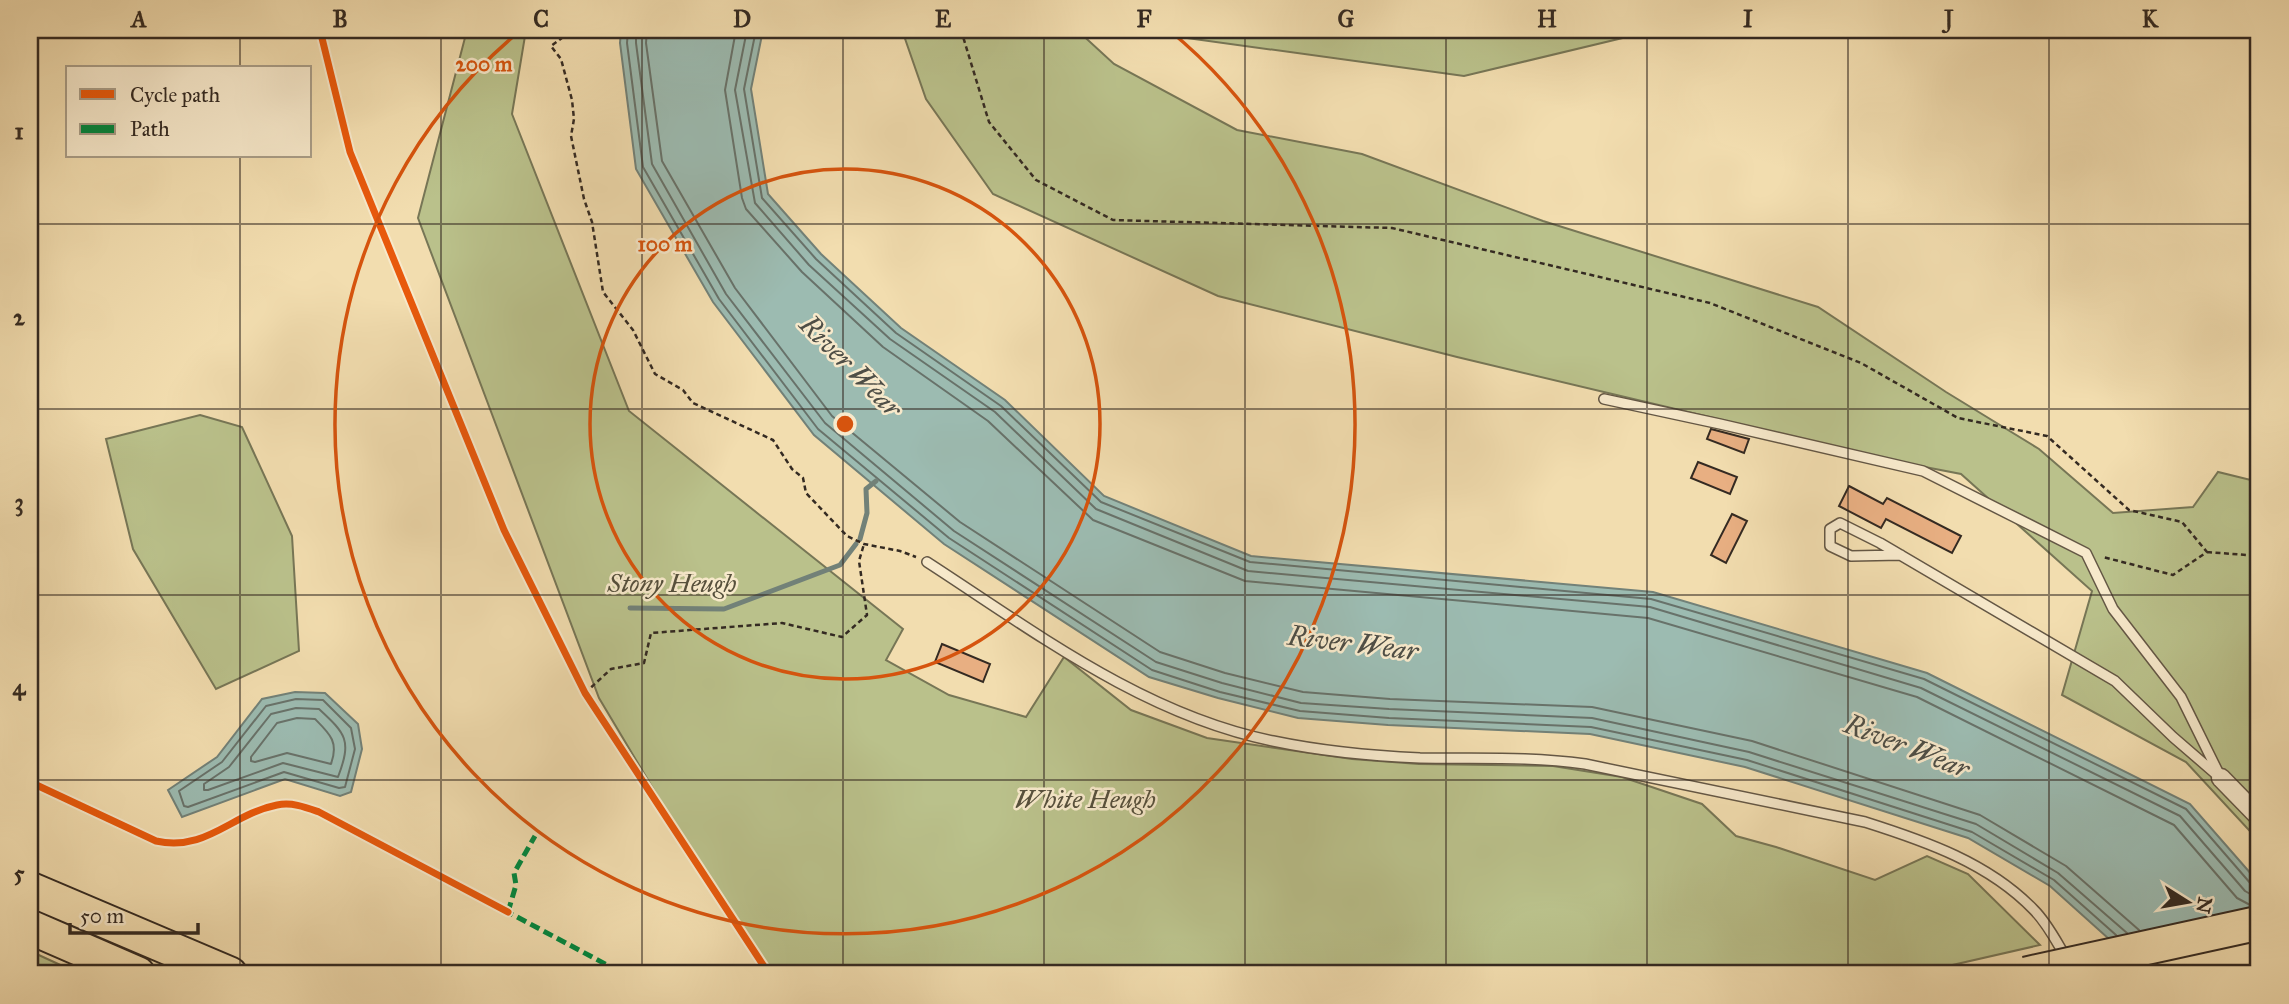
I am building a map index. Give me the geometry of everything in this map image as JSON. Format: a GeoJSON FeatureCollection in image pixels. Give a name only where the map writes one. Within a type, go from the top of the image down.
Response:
{"type":"FeatureCollection","features":[{"type":"Feature","properties":{"kind":"highway"},"geometry":{"type":"LineString","coordinates":[[30,889],[230,974]]}},
{"type":"Feature","properties":{"kind":"highway"},"geometry":{"type":"LineString","coordinates":[[2026,974],[2259,923]]}},
{"type":"Feature","properties":{"kind":"highway"},"geometry":{"type":"LineString","coordinates":[[30,927],[138,974]]}},
{"type":"Feature","properties":{"kind":"highway"},"geometry":{"type":"LineString","coordinates":[[2138,974],[2259,948]]}},
{"type":"Feature","properties":{"kind":"street"},"geometry":{"type":"LineString","coordinates":[[2221,778],[2259,817]]}},
{"type":"Feature","properties":{"kind":"lane"},"geometry":{"type":"LineString","coordinates":[[1604,399],[1923,471],[2086,553],[2113,609],[2181,697],[2221,778]]}},
{"type":"Feature","properties":{"kind":"lane"},"geometry":{"type":"LineString","coordinates":[[1901,555],[1851,556],[1830,547],[1830,529],[1840,523],[1901,555],[2115,681],[2173,737],[2221,778]]}},
{"type":"Feature","properties":{"kind":"lane"},"geometry":{"type":"LineString","coordinates":[[927,562],[1094,670],[1167,706],[1238,732],[1272,741],[1381,755],[1547,759],[1585,764],[1865,822],[1930,844],[1958,856],[2003,883],[2034,910],[2077,974]]}},
{"type":"Feature","properties":{"kind":"path"},"geometry":{"type":"LineString","coordinates":[[567,30],[566,35],[551,46],[561,59],[572,100],[575,119],[571,136],[584,199],[592,222],[603,292],[633,330],[655,374],[683,390],[693,403],[773,440],[792,469],[803,478],[806,493],[847,537],[864,544],[900,551],[927,562]]}},
{"type":"Feature","properties":{"kind":"path"},"geometry":{"type":"LineString","coordinates":[[961,30],[989,122],[1036,180],[1113,220],[1392,228],[1710,303],[1861,363],[1958,418],[2047,436],[2129,510],[2182,522],[2206,552]]}},
{"type":"Feature","properties":{"kind":"path"},"geometry":{"type":"LineString","coordinates":[[585,693],[611,670],[644,663],[651,634],[782,623],[842,637],[867,615],[859,561],[864,544]]}},
{"type":"Feature","properties":{"kind":"path"},"geometry":{"type":"LineString","coordinates":[[2086,553],[2173,575],[2206,552],[2259,556]]}},
{"type":"Feature","properties":{"kind":"green space"},"geometry":{"type":"Polygon","coordinates":[[[467,30],[526,30],[512,114],[629,411],[903,629],[886,660],[949,695],[1026,717],[1064,657],[1131,710],[1207,738],[1352,759],[1419,764],[1553,766],[1622,777],[1702,804],[1736,836],[1875,880],[1927,856],[1968,874],[2040,945],[1913,974],[769,974],[753,956],[599,698],[418,218],[467,30]]]}},
{"type":"Feature","properties":{"kind":"green space"},"geometry":{"type":"Polygon","coordinates":[[[902,30],[1077,30],[1114,64],[1237,130],[1362,154],[1543,221],[1818,307],[1946,392],[2039,449],[2113,513],[2193,507],[2218,472],[2259,482],[2259,841],[2186,762],[2062,695],[2092,591],[1961,474],[1894,461],[1457,357],[1218,296],[993,194],[926,99],[902,30]]]}},
{"type":"Feature","properties":{"kind":"green space"},"geometry":{"type":"Polygon","coordinates":[[[1129,30],[1656,30],[1464,76],[1129,30]]]}},
{"type":"Feature","properties":{"kind":"green space"},"geometry":{"type":"Polygon","coordinates":[[[200,415],[242,427],[292,536],[299,651],[216,689],[133,549],[106,439],[200,415]]]}},
{"type":"Feature","properties":{"kind":"green space"},"geometry":{"type":"Polygon","coordinates":[[[30,951],[80,974],[30,974],[30,951]]]}},
{"type":"Feature","properties":{"kind":"water","name":"River Wear"},"geometry":{"type":"Polygon","coordinates":[[[621,30],[763,30],[751,89],[768,194],[821,254],[901,328],[1005,400],[1104,496],[1251,556],[1653,592],[1927,673],[2190,804],[2259,883],[2259,974],[2148,974],[2050,886],[1968,838],[1745,767],[1590,734],[1298,718],[1149,677],[944,544],[814,435],[713,302],[636,169],[620,43],[621,30]]]}},
{"type":"Feature","properties":{"kind":"water"},"geometry":{"type":"Polygon","coordinates":[[[295,692],[325,693],[358,724],[362,749],[351,792],[340,796],[285,779],[182,817],[168,790],[217,757],[262,699],[295,692]]]}},
{"type":"Feature","properties":{"kind":"building"},"geometry":{"type":"Polygon","coordinates":[[[1711,429],[1749,439],[1744,453],[1707,439],[1711,429]]]}},
{"type":"Feature","properties":{"kind":"building"},"geometry":{"type":"Polygon","coordinates":[[[1698,462],[1737,477],[1730,494],[1691,478],[1698,462]]]}},
{"type":"Feature","properties":{"kind":"building"},"geometry":{"type":"Polygon","coordinates":[[[1849,486],[1883,504],[1887,498],[1961,536],[1952,553],[1886,519],[1881,528],[1839,506],[1849,486]]]}},
{"type":"Feature","properties":{"kind":"building"},"geometry":{"type":"Polygon","coordinates":[[[1732,514],[1747,521],[1726,563],[1711,555],[1732,514]]]}},
{"type":"Feature","properties":{"kind":"building"},"geometry":{"type":"Polygon","coordinates":[[[942,644],[990,664],[983,682],[935,662],[942,644]]]}},
{"type":"Feature","properties":{"kind":"waterway"},"geometry":{"type":"LineString","coordinates":[[860,539],[867,513],[866,489],[876,481]]}},
{"type":"Feature","properties":{"kind":"waterway"},"geometry":{"type":"LineString","coordinates":[[630,608],[724,609],[840,565],[856,544]]}},
{"type":"Feature","properties":{"kind":"marked path"},"geometry":{"type":"LineString","coordinates":[[508,912],[516,885],[514,873],[535,836]]}},
{"type":"Feature","properties":{"kind":"marked path"},"geometry":{"type":"LineString","coordinates":[[504,910],[624,974]]}},
{"type":"Feature","properties":{"kind":"marked path"},"geometry":{"type":"LineString","coordinates":[[2222,974],[2259,966]]}},
{"type":"Feature","properties":{"kind":"cycle path"},"geometry":{"type":"LineString","coordinates":[[320,30],[350,152],[504,530],[585,693],[769,974]]}},
{"type":"Feature","properties":{"kind":"cycle path"},"geometry":{"type":"LineString","coordinates":[[30,782],[156,841],[174,843],[205,837],[246,816],[277,805],[304,807],[319,812],[508,912]]}},
{"type":"Feature","properties":{"kind":"park label","name":"Stony Heugh"},"geometry":{"type":"Point","coordinates":[672,583]}},
{"type":"Feature","properties":{"kind":"park label","name":"White Heugh"},"geometry":{"type":"Point","coordinates":[1085,799]}}]}
